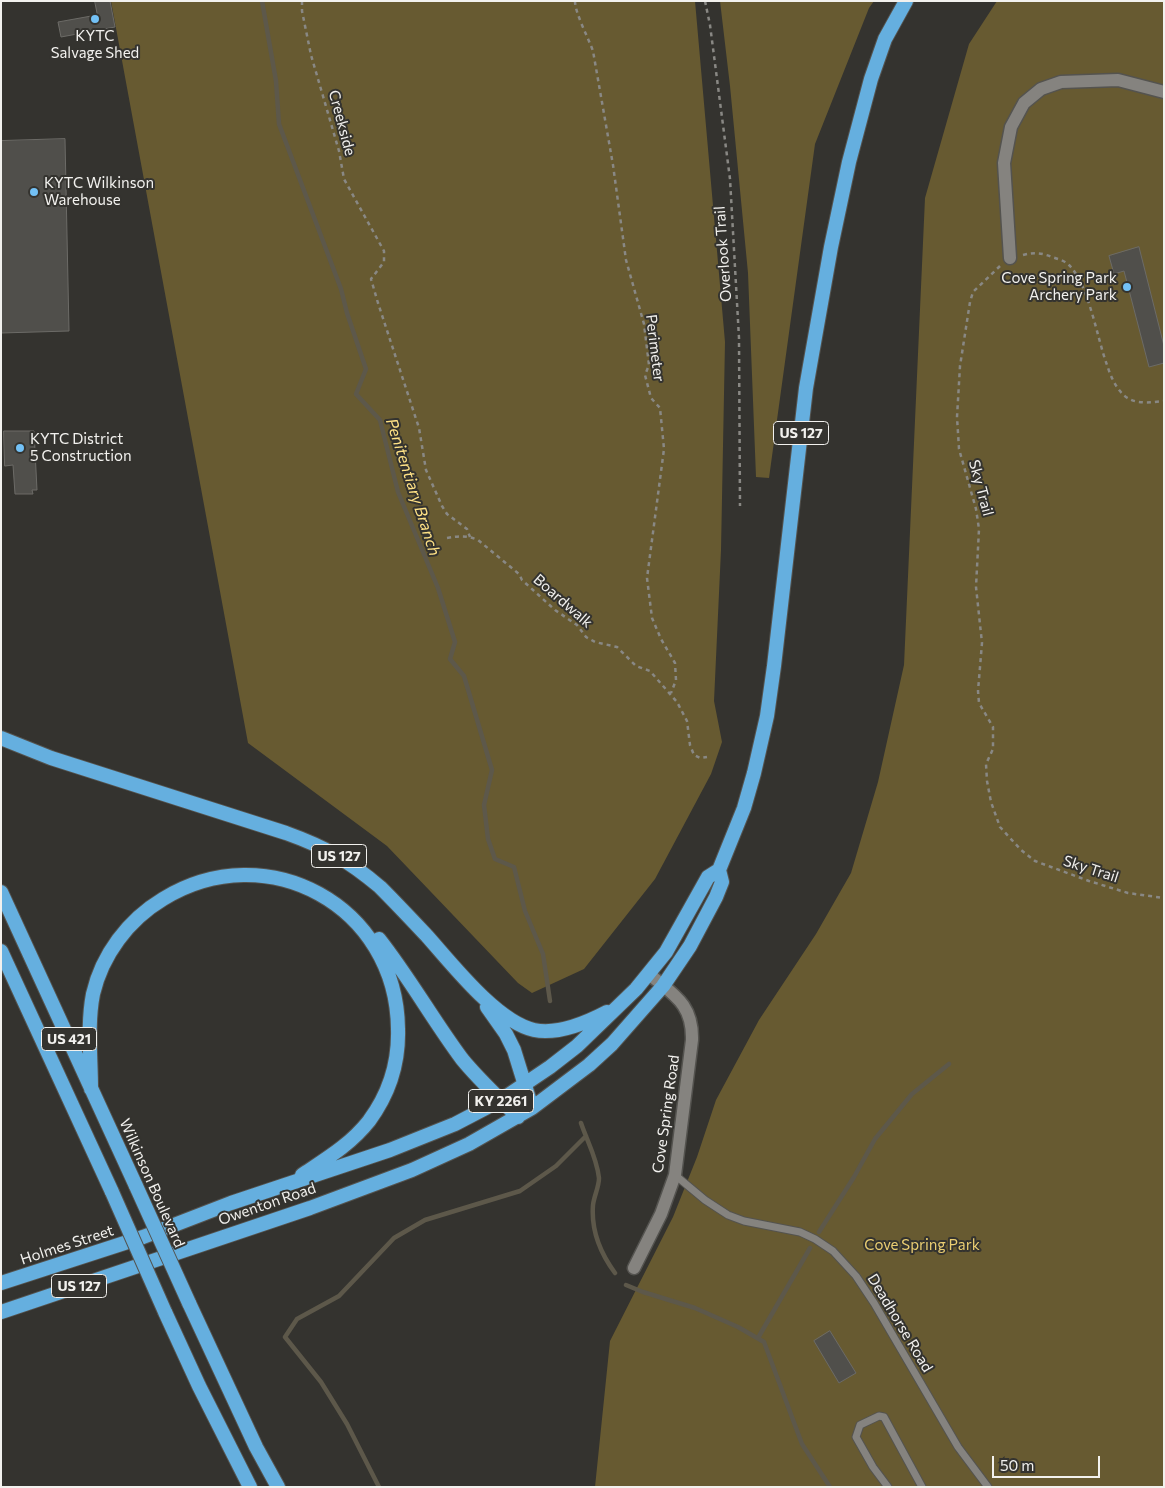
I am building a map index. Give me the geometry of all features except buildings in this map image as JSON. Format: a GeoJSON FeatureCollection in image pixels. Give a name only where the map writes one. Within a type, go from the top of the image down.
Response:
{"type":"FeatureCollection","features":[{"type":"Feature","properties":{"kind":"highway","name":"US 127"},"geometry":{"type":"LineString","coordinates":[[1,738],[51,758],[286,833],[338,855],[380,887],[490,1004],[518,1024],[534,1030],[553,1031],[578,1026],[622,1003],[649,974],[680,929],[708,877],[719,870],[744,808],[754,773],[766,716],[778,636],[806,388],[840,204],[871,80],[885,39],[906,1]]}},
{"type":"Feature","properties":{"kind":"highway","name":"US 127"},"geometry":{"type":"LineString","coordinates":[[518,1117],[589,1065],[612,1044],[663,986],[690,946],[716,897],[722,882],[719,870]]}},
{"type":"Feature","properties":{"kind":"highway"},"geometry":{"type":"LineString","coordinates":[[91,1089],[90,1018],[93,994],[100,973],[122,935],[136,919],[170,894],[211,879],[232,876],[255,876],[300,885],[328,898],[360,921],[377,937],[396,962],[462,1058],[518,1117]]}},
{"type":"Feature","properties":{"kind":"highway","name":"Wilkinson Boulevard"},"geometry":{"type":"LineString","coordinates":[[1,892],[256,1447],[278,1487]]}},
{"type":"Feature","properties":{"kind":"highway"},"geometry":{"type":"LineString","coordinates":[[285,1186],[339,1151],[355,1136],[381,1102],[390,1083],[396,1062],[398,1018],[389,975],[368,935],[351,917],[328,898]]}},
{"type":"Feature","properties":{"kind":"highway","name":"US 421"},"geometry":{"type":"LineString","coordinates":[[1,951],[199,1386],[250,1487]]}},
{"type":"Feature","properties":{"kind":"highway"},"geometry":{"type":"LineString","coordinates":[[474,988],[506,1034],[514,1050],[532,1108]]}},
{"type":"Feature","properties":{"kind":"highway","name":"KY 2261"},"geometry":{"type":"LineString","coordinates":[[285,1186],[425,1136],[455,1124],[501,1100],[578,1046],[622,1003]]}},
{"type":"Feature","properties":{"kind":"highway","name":"Owenton Road"},"geometry":{"type":"LineString","coordinates":[[1,1312],[310,1208],[439,1158],[518,1117]]}},
{"type":"Feature","properties":{"kind":"highway","name":"Holmes Street"},"geometry":{"type":"LineString","coordinates":[[1,1283],[143,1237],[231,1203],[285,1186]]}},
{"type":"Feature","properties":{"kind":"street"},"geometry":{"type":"LineString","coordinates":[[1010,258],[1004,163],[1011,127],[1024,103],[1041,89],[1061,82],[1118,80],[1164,92]]}},
{"type":"Feature","properties":{"kind":"street","name":"Cove Spring Road"},"geometry":{"type":"LineString","coordinates":[[634,1268],[661,1214],[675,1175],[691,1054],[692,1029],[688,1010],[649,974]]}},
{"type":"Feature","properties":{"kind":"lane","name":"Deadhorse Road"},"geometry":{"type":"LineString","coordinates":[[675,1175],[705,1200],[728,1215],[744,1221],[800,1232],[816,1239],[833,1251],[856,1276],[874,1303],[958,1447],[988,1487]]}},
{"type":"Feature","properties":{"kind":"lane"},"geometry":{"type":"LineString","coordinates":[[888,1487],[873,1468],[856,1437],[860,1425],[879,1416],[884,1417],[922,1487]]}},
{"type":"Feature","properties":{"kind":"path","name":"Creekside"},"geometry":{"type":"LineString","coordinates":[[302,1],[302,11],[311,55],[339,151],[344,179],[384,250]]}},
{"type":"Feature","properties":{"kind":"path","name":"Perimeter"},"geometry":{"type":"LineString","coordinates":[[575,1],[575,8],[588,36],[592,51],[613,165],[626,260],[644,324],[649,365],[645,375],[652,398],[660,408],[664,449],[647,578],[652,618],[660,639],[674,663],[676,680],[671,693]]}},
{"type":"Feature","properties":{"kind":"path","name":"Overlook Trail"},"geometry":{"type":"LineString","coordinates":[[704,1],[710,25],[730,180],[739,338],[740,506]]}},
{"type":"Feature","properties":{"kind":"path","name":"Boardwalk"},"geometry":{"type":"LineString","coordinates":[[384,250],[384,262],[372,280],[419,428],[426,470],[447,514],[467,529],[470,537],[478,540],[519,574],[522,580],[555,610],[578,625],[586,636],[595,642],[617,647],[636,666],[650,671],[671,693],[686,721],[690,745],[694,755],[700,758],[707,758]]}},
{"type":"Feature","properties":{"kind":"path","name":"Sky Trail"},"geometry":{"type":"LineString","coordinates":[[1164,401],[1140,402],[1127,398],[1115,386],[1104,359],[1087,299],[1077,275],[1068,264],[1057,258],[1036,252],[1010,258],[973,292],[962,348],[956,417],[959,449],[980,529],[976,587],[982,643],[978,691],[979,703],[993,727],[993,749],[986,764],[991,802],[1000,827],[1021,850],[1035,861],[1088,882],[1128,893],[1164,898]]}},
{"type":"Feature","properties":{"kind":"path"},"geometry":{"type":"LineString","coordinates":[[447,538],[470,537]]}},
{"type":"Feature","properties":{"kind":"green space"},"geometry":{"type":"Polygon","coordinates":[[[111,1],[695,1],[725,342],[721,550],[714,701],[722,742],[711,774],[655,879],[584,969],[532,993],[518,983],[387,846],[248,743],[111,1]]]}},
{"type":"Feature","properties":{"kind":"green space"},"geometry":{"type":"Polygon","coordinates":[[[720,1],[874,1],[869,8],[815,144],[769,478],[756,477],[748,273],[720,1]]]}},
{"type":"Feature","properties":{"kind":"green space","name":"Cove Spring Park"},"geometry":{"type":"Polygon","coordinates":[[[997,1],[1164,1],[1164,1487],[595,1487],[610,1341],[673,1217],[697,1157],[716,1100],[759,1020],[816,934],[851,873],[878,782],[904,665],[925,198],[969,44],[997,1]]]}},
{"type":"Feature","properties":{"kind":"waterway","name":"Penitentiary Branch"},"geometry":{"type":"LineString","coordinates":[[262,1],[276,81],[279,124],[341,289],[366,369],[356,394],[380,420],[398,492],[438,588],[455,642],[450,659],[464,676],[492,770],[484,805],[488,839],[495,859],[514,867],[525,911],[543,954],[550,1001]]}},
{"type":"Feature","properties":{"kind":"waterway"},"geometry":{"type":"LineString","coordinates":[[819,1232],[854,1177],[875,1139],[912,1094],[949,1064]]}},
{"type":"Feature","properties":{"kind":"waterway","name":"Penitentiary Branch"},"geometry":{"type":"LineString","coordinates":[[581,1123],[594,1157],[599,1178],[593,1205],[595,1232],[601,1250],[615,1273]]}},
{"type":"Feature","properties":{"kind":"waterway"},"geometry":{"type":"LineString","coordinates":[[379,1487],[347,1424],[321,1382],[285,1337],[297,1319],[339,1296],[394,1238],[425,1220],[520,1191],[556,1166],[586,1136]]}},
{"type":"Feature","properties":{"kind":"waterway"},"geometry":{"type":"LineString","coordinates":[[758,1338],[810,1248]]}},
{"type":"Feature","properties":{"kind":"waterway","name":"Penitentiary Branch"},"geometry":{"type":"LineString","coordinates":[[626,1285],[695,1308],[738,1327],[764,1342],[802,1444],[830,1487]]}},
{"type":"Feature","properties":{"kind":"place","name":"KYTC Salvage Shed"},"geometry":{"type":"Point","coordinates":[95,19]}},
{"type":"Feature","properties":{"kind":"place","name":"KYTC Wilkinson Warehouse"},"geometry":{"type":"Point","coordinates":[34,192]}},
{"type":"Feature","properties":{"kind":"place","name":"Cove Spring Park Archery Park"},"geometry":{"type":"Point","coordinates":[1127,287]}},
{"type":"Feature","properties":{"kind":"place","name":"KYTC District 5 Construction"},"geometry":{"type":"Point","coordinates":[20,448]}}]}
